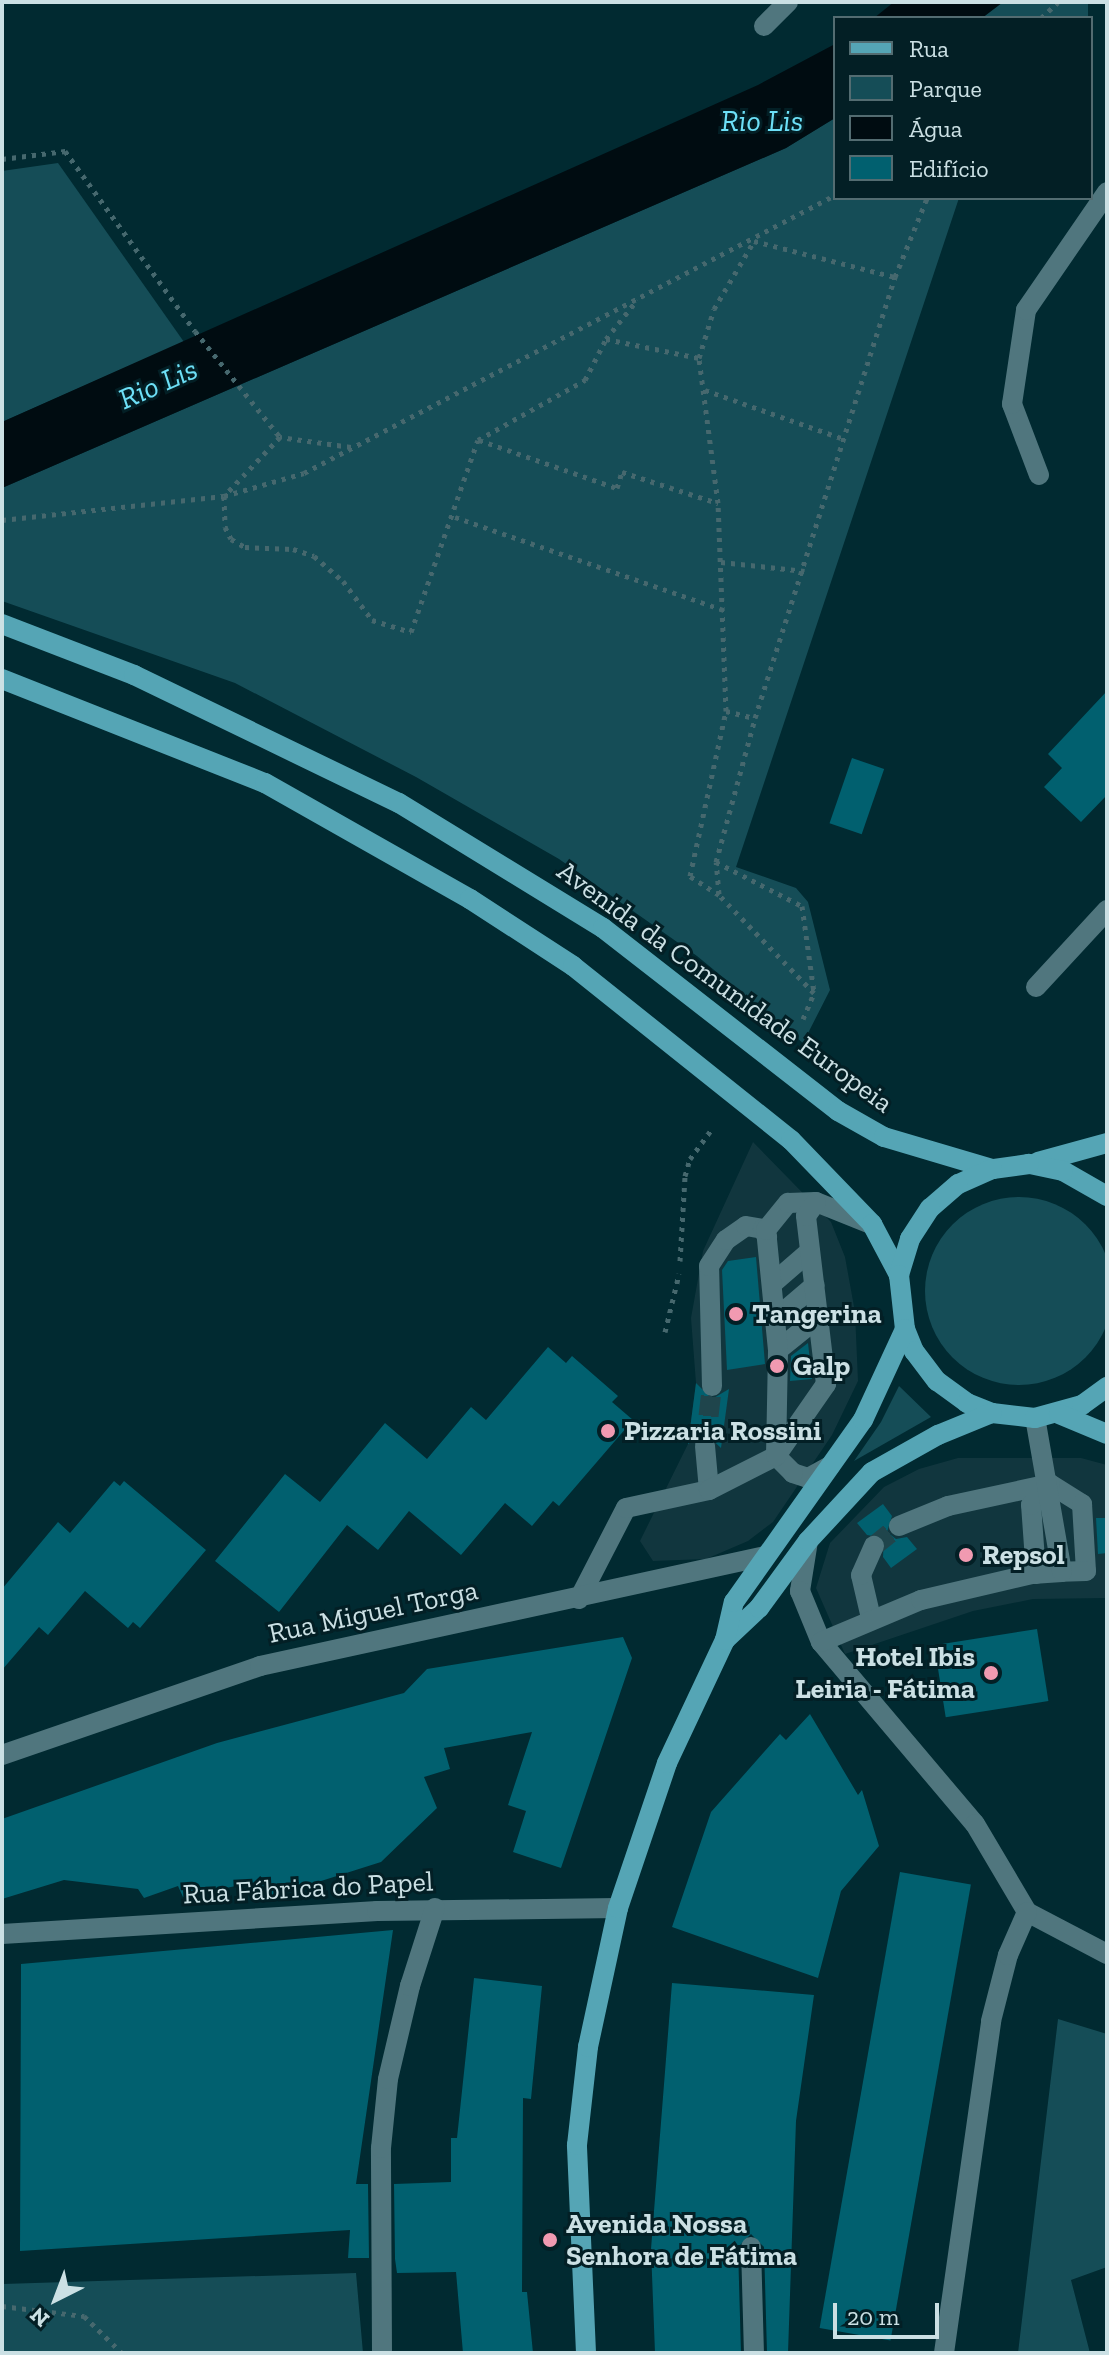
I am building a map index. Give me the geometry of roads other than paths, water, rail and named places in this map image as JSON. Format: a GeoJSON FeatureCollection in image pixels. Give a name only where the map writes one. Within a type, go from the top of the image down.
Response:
{"type":"FeatureCollection","features":[{"type":"Feature","properties":{"kind":"main road","name":"Avenida da Comunidade Europeia"},"geometry":{"type":"LineString","coordinates":[[2,624],[134,675],[399,803],[603,928],[838,1111],[884,1137],[992,1169]]}},
{"type":"Feature","properties":{"kind":"main road"},"geometry":{"type":"LineString","coordinates":[[2,679],[265,783],[470,899],[656,1028],[791,1140],[872,1224],[899,1275],[905,1329],[914,1351],[937,1381],[967,1403],[992,1413],[1035,1418],[1059,1414],[1107,1387]]}},
{"type":"Feature","properties":{"kind":"main road"},"geometry":{"type":"LineString","coordinates":[[899,1275],[910,1239],[930,1208],[958,1184],[992,1169],[1029,1164],[1107,1143]]}},
{"type":"Feature","properties":{"kind":"main road"},"geometry":{"type":"LineString","coordinates":[[1029,1164],[1063,1171],[1107,1196]]}},
{"type":"Feature","properties":{"kind":"main road"},"geometry":{"type":"LineString","coordinates":[[586,2353],[577,2145],[588,2047],[618,1908],[667,1763],[725,1640],[734,1602],[873,1401],[905,1329]]}},
{"type":"Feature","properties":{"kind":"main road"},"geometry":{"type":"LineString","coordinates":[[725,1640],[759,1608],[808,1541],[872,1472],[938,1435],[992,1413]]}},
{"type":"Feature","properties":{"kind":"main road"},"geometry":{"type":"LineString","coordinates":[[1059,1414],[1107,1434]]}},
{"type":"Feature","properties":{"kind":"street"},"geometry":{"type":"LineString","coordinates":[[764,26],[788,2]]}},
{"type":"Feature","properties":{"kind":"street"},"geometry":{"type":"LineString","coordinates":[[1039,475],[1012,404],[1026,310],[1107,192]]}},
{"type":"Feature","properties":{"kind":"street"},"geometry":{"type":"LineString","coordinates":[[1036,987],[1107,910]]}},
{"type":"Feature","properties":{"kind":"street"},"geometry":{"type":"LineString","coordinates":[[579,1599],[626,1508],[709,1490],[776,1456],[826,1384],[806,1216],[816,1202]]}},
{"type":"Feature","properties":{"kind":"street"},"geometry":{"type":"LineString","coordinates":[[767,1237],[779,1208],[816,1202],[872,1224]]}},
{"type":"Feature","properties":{"kind":"street"},"geometry":{"type":"LineString","coordinates":[[712,1386],[709,1266],[726,1240],[746,1226],[763,1229],[767,1237],[778,1350],[776,1456],[793,1473],[808,1478],[830,1466]]}},
{"type":"Feature","properties":{"kind":"street"},"geometry":{"type":"LineString","coordinates":[[772,1284],[810,1251]]}},
{"type":"Feature","properties":{"kind":"street"},"geometry":{"type":"LineString","coordinates":[[775,1319],[815,1285]]}},
{"type":"Feature","properties":{"kind":"street"},"geometry":{"type":"LineString","coordinates":[[778,1350],[819,1317]]}},
{"type":"Feature","properties":{"kind":"street"},"geometry":{"type":"LineString","coordinates":[[1035,1418],[1050,1484],[1062,1572]]}},
{"type":"Feature","properties":{"kind":"street"},"geometry":{"type":"LineString","coordinates":[[705,1446],[709,1490]]}},
{"type":"Feature","properties":{"kind":"street"},"geometry":{"type":"LineString","coordinates":[[1036,1574],[1031,1505],[1050,1484]]}},
{"type":"Feature","properties":{"kind":"street"},"geometry":{"type":"LineString","coordinates":[[821,1642],[871,1618],[921,1600],[1036,1574],[1086,1571],[1082,1504],[1050,1484],[948,1506],[899,1526]]}},
{"type":"Feature","properties":{"kind":"street"},"geometry":{"type":"LineString","coordinates":[[808,1541],[800,1591],[821,1642],[975,1824],[1027,1912],[1107,1954]]}},
{"type":"Feature","properties":{"kind":"street"},"geometry":{"type":"LineString","coordinates":[[871,1618],[861,1575],[874,1546]]}},
{"type":"Feature","properties":{"kind":"street","name":"Rua Miguel Torga"},"geometry":{"type":"LineString","coordinates":[[2,1755],[260,1666],[377,1637],[579,1599],[765,1556]]}},
{"type":"Feature","properties":{"kind":"street"},"geometry":{"type":"LineString","coordinates":[[382,2353],[381,2148],[388,2079],[410,1986],[435,1908]]}},
{"type":"Feature","properties":{"kind":"street","name":"Rua Fábrica do Papel"},"geometry":{"type":"LineString","coordinates":[[2,1934],[435,1908],[618,1908]]}},
{"type":"Feature","properties":{"kind":"street"},"geometry":{"type":"LineString","coordinates":[[944,2353],[991,2021],[1008,1955],[1027,1912]]}},
{"type":"Feature","properties":{"kind":"street"},"geometry":{"type":"LineString","coordinates":[[751,2247],[754,2353]]}},
{"type":"Feature","properties":{"kind":"water"},"geometry":{"type":"Polygon","coordinates":[[[894,2],[1003,2],[985,16],[876,16],[894,2]]]}},
{"type":"Feature","properties":{"kind":"water","name":"Rio Lis"},"geometry":{"type":"Polygon","coordinates":[[[833,45],[833,119],[786,148],[2,488],[2,422],[758,85],[833,45]]]}},
{"type":"Feature","properties":{"kind":"tunnel"},"geometry":{"type":"LineString","coordinates":[[705,1446],[712,1386]]}},
{"type":"Feature","properties":{"kind":"tunnel"},"geometry":{"type":"LineString","coordinates":[[874,1546],[899,1526]]}},
{"type":"Feature","properties":{"kind":"place","name":"Tangerina"},"geometry":{"type":"Point","coordinates":[736,1314]}},
{"type":"Feature","properties":{"kind":"place","name":"Galp"},"geometry":{"type":"Point","coordinates":[777,1366]}},
{"type":"Feature","properties":{"kind":"place","name":"Pizzaria Rossini"},"geometry":{"type":"Point","coordinates":[608,1431]}},
{"type":"Feature","properties":{"kind":"place","name":"Repsol"},"geometry":{"type":"Point","coordinates":[966,1555]}},
{"type":"Feature","properties":{"kind":"place","name":"Hotel Ibis Leiria - Fátima"},"geometry":{"type":"Point","coordinates":[991,1673]}},
{"type":"Feature","properties":{"kind":"place","name":"Avenida Nossa Senhora de Fátima"},"geometry":{"type":"Point","coordinates":[550,2240]}}]}
